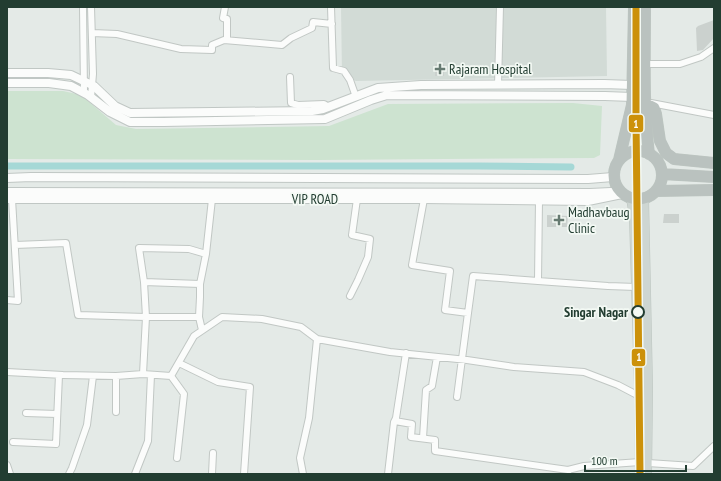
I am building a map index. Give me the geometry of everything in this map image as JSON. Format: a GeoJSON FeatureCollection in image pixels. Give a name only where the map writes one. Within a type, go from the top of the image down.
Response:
{"type":"FeatureCollection","features":[{"type":"Feature","properties":{"kind":"highway"},"geometry":{"type":"LineString","coordinates":[[619,160],[632,105],[634,7]]}},
{"type":"Feature","properties":{"kind":"highway"},"geometry":{"type":"LineString","coordinates":[[645,7],[645,103],[649,154]]}},
{"type":"Feature","properties":{"kind":"highway"},"geometry":{"type":"LineString","coordinates":[[645,103],[654,108],[660,141],[666,153],[674,159],[714,163]]}},
{"type":"Feature","properties":{"kind":"highway"},"geometry":{"type":"LineString","coordinates":[[636,151],[649,154],[654,157],[659,163],[662,174],[661,183],[656,191],[648,197],[639,200],[624,194],[616,188],[613,177],[615,166],[619,160],[626,154],[636,151]]}},
{"type":"Feature","properties":{"kind":"highway"},"geometry":{"type":"LineString","coordinates":[[662,174],[714,176]]}},
{"type":"Feature","properties":{"kind":"highway"},"geometry":{"type":"LineString","coordinates":[[656,191],[714,190]]}},
{"type":"Feature","properties":{"kind":"main road"},"geometry":{"type":"LineString","coordinates":[[624,194],[634,216],[639,396],[644,462],[648,474]]}},
{"type":"Feature","properties":{"kind":"main road"},"geometry":{"type":"LineString","coordinates":[[640,474],[644,462],[648,388],[644,199]]}},
{"type":"Feature","properties":{"kind":"street"},"geometry":{"type":"LineString","coordinates":[[83,7],[84,81],[88,95]]}},
{"type":"Feature","properties":{"kind":"street"},"geometry":{"type":"LineString","coordinates":[[88,95],[92,85],[91,7]]}},
{"type":"Feature","properties":{"kind":"street"},"geometry":{"type":"LineString","coordinates":[[225,7],[223,18],[227,20],[227,40]]}},
{"type":"Feature","properties":{"kind":"street"},"geometry":{"type":"LineString","coordinates":[[331,7],[333,68],[344,71],[350,80],[356,97]]}},
{"type":"Feature","properties":{"kind":"street"},"geometry":{"type":"LineString","coordinates":[[498,85],[500,7]]}},
{"type":"Feature","properties":{"kind":"street"},"geometry":{"type":"LineString","coordinates":[[92,33],[117,34],[181,49],[212,50],[212,45],[224,40],[282,46],[291,38],[312,28],[313,22],[332,24]]}},
{"type":"Feature","properties":{"kind":"street"},"geometry":{"type":"LineString","coordinates":[[645,64],[680,64],[701,57],[714,48]]}},
{"type":"Feature","properties":{"kind":"street"},"geometry":{"type":"LineString","coordinates":[[7,73],[48,73],[71,75],[94,86],[115,106],[130,113],[312,111],[329,107],[378,88],[421,85],[632,85]]}},
{"type":"Feature","properties":{"kind":"street"},"geometry":{"type":"LineString","coordinates":[[290,77],[291,103],[298,105],[324,104],[329,107]]}},
{"type":"Feature","properties":{"kind":"street"},"geometry":{"type":"LineString","coordinates":[[7,83],[49,83],[71,86],[88,95],[110,112],[130,122],[325,120],[341,112],[387,95],[632,97]]}},
{"type":"Feature","properties":{"kind":"street"},"geometry":{"type":"LineString","coordinates":[[338,103],[341,112]]}},
{"type":"Feature","properties":{"kind":"street"},"geometry":{"type":"LineString","coordinates":[[645,103],[714,115]]}},
{"type":"Feature","properties":{"kind":"street","name":"VIP ROAD"},"geometry":{"type":"LineString","coordinates":[[7,178],[588,179],[613,177]]}},
{"type":"Feature","properties":{"kind":"street","name":"VIP ROAD"},"geometry":{"type":"LineString","coordinates":[[7,192],[322,196],[357,199],[588,201],[624,194]]}},
{"type":"Feature","properties":{"kind":"street","name":"VIP ROAD"},"geometry":{"type":"LineString","coordinates":[[10,199],[212,199],[322,196],[590,193],[624,194]]}},
{"type":"Feature","properties":{"kind":"street"},"geometry":{"type":"LineString","coordinates":[[7,300],[18,301],[15,246],[10,199]]}},
{"type":"Feature","properties":{"kind":"street"},"geometry":{"type":"LineString","coordinates":[[202,330],[199,317],[200,284],[206,254],[212,199]]}},
{"type":"Feature","properties":{"kind":"street"},"geometry":{"type":"LineString","coordinates":[[350,296],[368,256],[370,239],[352,235],[357,199]]}},
{"type":"Feature","properties":{"kind":"street"},"geometry":{"type":"LineString","coordinates":[[424,199],[412,265],[450,270],[445,310],[468,313]]}},
{"type":"Feature","properties":{"kind":"street"},"geometry":{"type":"LineString","coordinates":[[538,281],[539,200]]}},
{"type":"Feature","properties":{"kind":"street"},"geometry":{"type":"LineString","coordinates":[[15,246],[66,243],[78,315],[199,317]]}},
{"type":"Feature","properties":{"kind":"street"},"geometry":{"type":"LineString","coordinates":[[143,374],[146,317],[144,282],[139,248],[189,249],[206,254]]}},
{"type":"Feature","properties":{"kind":"street"},"geometry":{"type":"LineString","coordinates":[[457,397],[473,276],[636,287]]}},
{"type":"Feature","properties":{"kind":"street"},"geometry":{"type":"LineString","coordinates":[[144,282],[200,284]]}},
{"type":"Feature","properties":{"kind":"street"},"geometry":{"type":"LineString","coordinates":[[171,376],[194,336],[222,317],[262,319],[301,327],[317,339],[406,353],[514,367],[584,372],[618,385],[639,396]]}},
{"type":"Feature","properties":{"kind":"street"},"geometry":{"type":"LineString","coordinates":[[303,474],[300,458],[309,418],[317,339]]}},
{"type":"Feature","properties":{"kind":"street"},"geometry":{"type":"LineString","coordinates":[[388,474],[406,353]]}},
{"type":"Feature","properties":{"kind":"street"},"geometry":{"type":"LineString","coordinates":[[423,438],[426,390],[432,386],[437,357]]}},
{"type":"Feature","properties":{"kind":"street"},"geometry":{"type":"LineString","coordinates":[[179,363],[218,382],[250,387],[244,474]]}},
{"type":"Feature","properties":{"kind":"street"},"geometry":{"type":"LineString","coordinates":[[7,372],[93,376],[143,374],[171,376]]}},
{"type":"Feature","properties":{"kind":"street"},"geometry":{"type":"LineString","coordinates":[[13,442],[56,444],[59,375]]}},
{"type":"Feature","properties":{"kind":"street"},"geometry":{"type":"LineString","coordinates":[[135,474],[148,441],[151,375]]}},
{"type":"Feature","properties":{"kind":"street"},"geometry":{"type":"LineString","coordinates":[[69,474],[87,425],[93,376]]}},
{"type":"Feature","properties":{"kind":"street"},"geometry":{"type":"LineString","coordinates":[[116,376],[116,412]]}},
{"type":"Feature","properties":{"kind":"street"},"geometry":{"type":"LineString","coordinates":[[171,376],[184,394],[177,458]]}},
{"type":"Feature","properties":{"kind":"street"},"geometry":{"type":"LineString","coordinates":[[26,413],[57,414]]}},
{"type":"Feature","properties":{"kind":"street"},"geometry":{"type":"LineString","coordinates":[[395,421],[412,424],[411,437],[435,440],[435,451],[568,472],[584,466],[644,462],[693,466],[714,446]]}},
{"type":"Feature","properties":{"kind":"street"},"geometry":{"type":"LineString","coordinates":[[212,474],[213,453]]}},
{"type":"Feature","properties":{"kind":"street"},"geometry":{"type":"LineString","coordinates":[[7,465],[10,474]]}},
{"type":"Feature","properties":{"kind":"shaded area"},"geometry":{"type":"Polygon","coordinates":[[[341,7],[606,7],[607,76],[356,81],[342,75],[341,7]]]}},
{"type":"Feature","properties":{"kind":"green space"},"geometry":{"type":"Polygon","coordinates":[[[7,91],[63,91],[81,95],[116,125],[136,129],[329,126],[388,104],[573,103],[602,106],[600,155],[594,158],[317,160],[7,159],[7,91]]]}},
{"type":"Feature","properties":{"kind":"building"},"geometry":{"type":"Polygon","coordinates":[[[714,20],[714,38],[703,50],[697,51],[696,28],[714,20]]]}},
{"type":"Feature","properties":{"kind":"building"},"geometry":{"type":"Polygon","coordinates":[[[435,64],[444,64],[444,76],[435,76],[435,64]]]}},
{"type":"Feature","properties":{"kind":"building"},"geometry":{"type":"Polygon","coordinates":[[[664,214],[679,214],[679,223],[663,223],[664,214]]]}},
{"type":"Feature","properties":{"kind":"building"},"geometry":{"type":"Polygon","coordinates":[[[547,215],[568,216],[567,227],[547,227],[547,215]]]}},
{"type":"Feature","properties":{"kind":"waterway"},"geometry":{"type":"LineString","coordinates":[[7,166],[571,167]]}},
{"type":"Feature","properties":{"kind":"transit line","name":"1"},"geometry":{"type":"LineString","coordinates":[[636,7],[640,474]]}},
{"type":"Feature","properties":{"kind":"place","name":"Rajaram Hospital"},"geometry":{"type":"Point","coordinates":[440,69]}},
{"type":"Feature","properties":{"kind":"place","name":"Madhavbaug Clinic"},"geometry":{"type":"Point","coordinates":[559,220]}},
{"type":"Feature","properties":{"kind":"place","name":"Singar Nagar"},"geometry":{"type":"Point","coordinates":[638,312]}}]}
